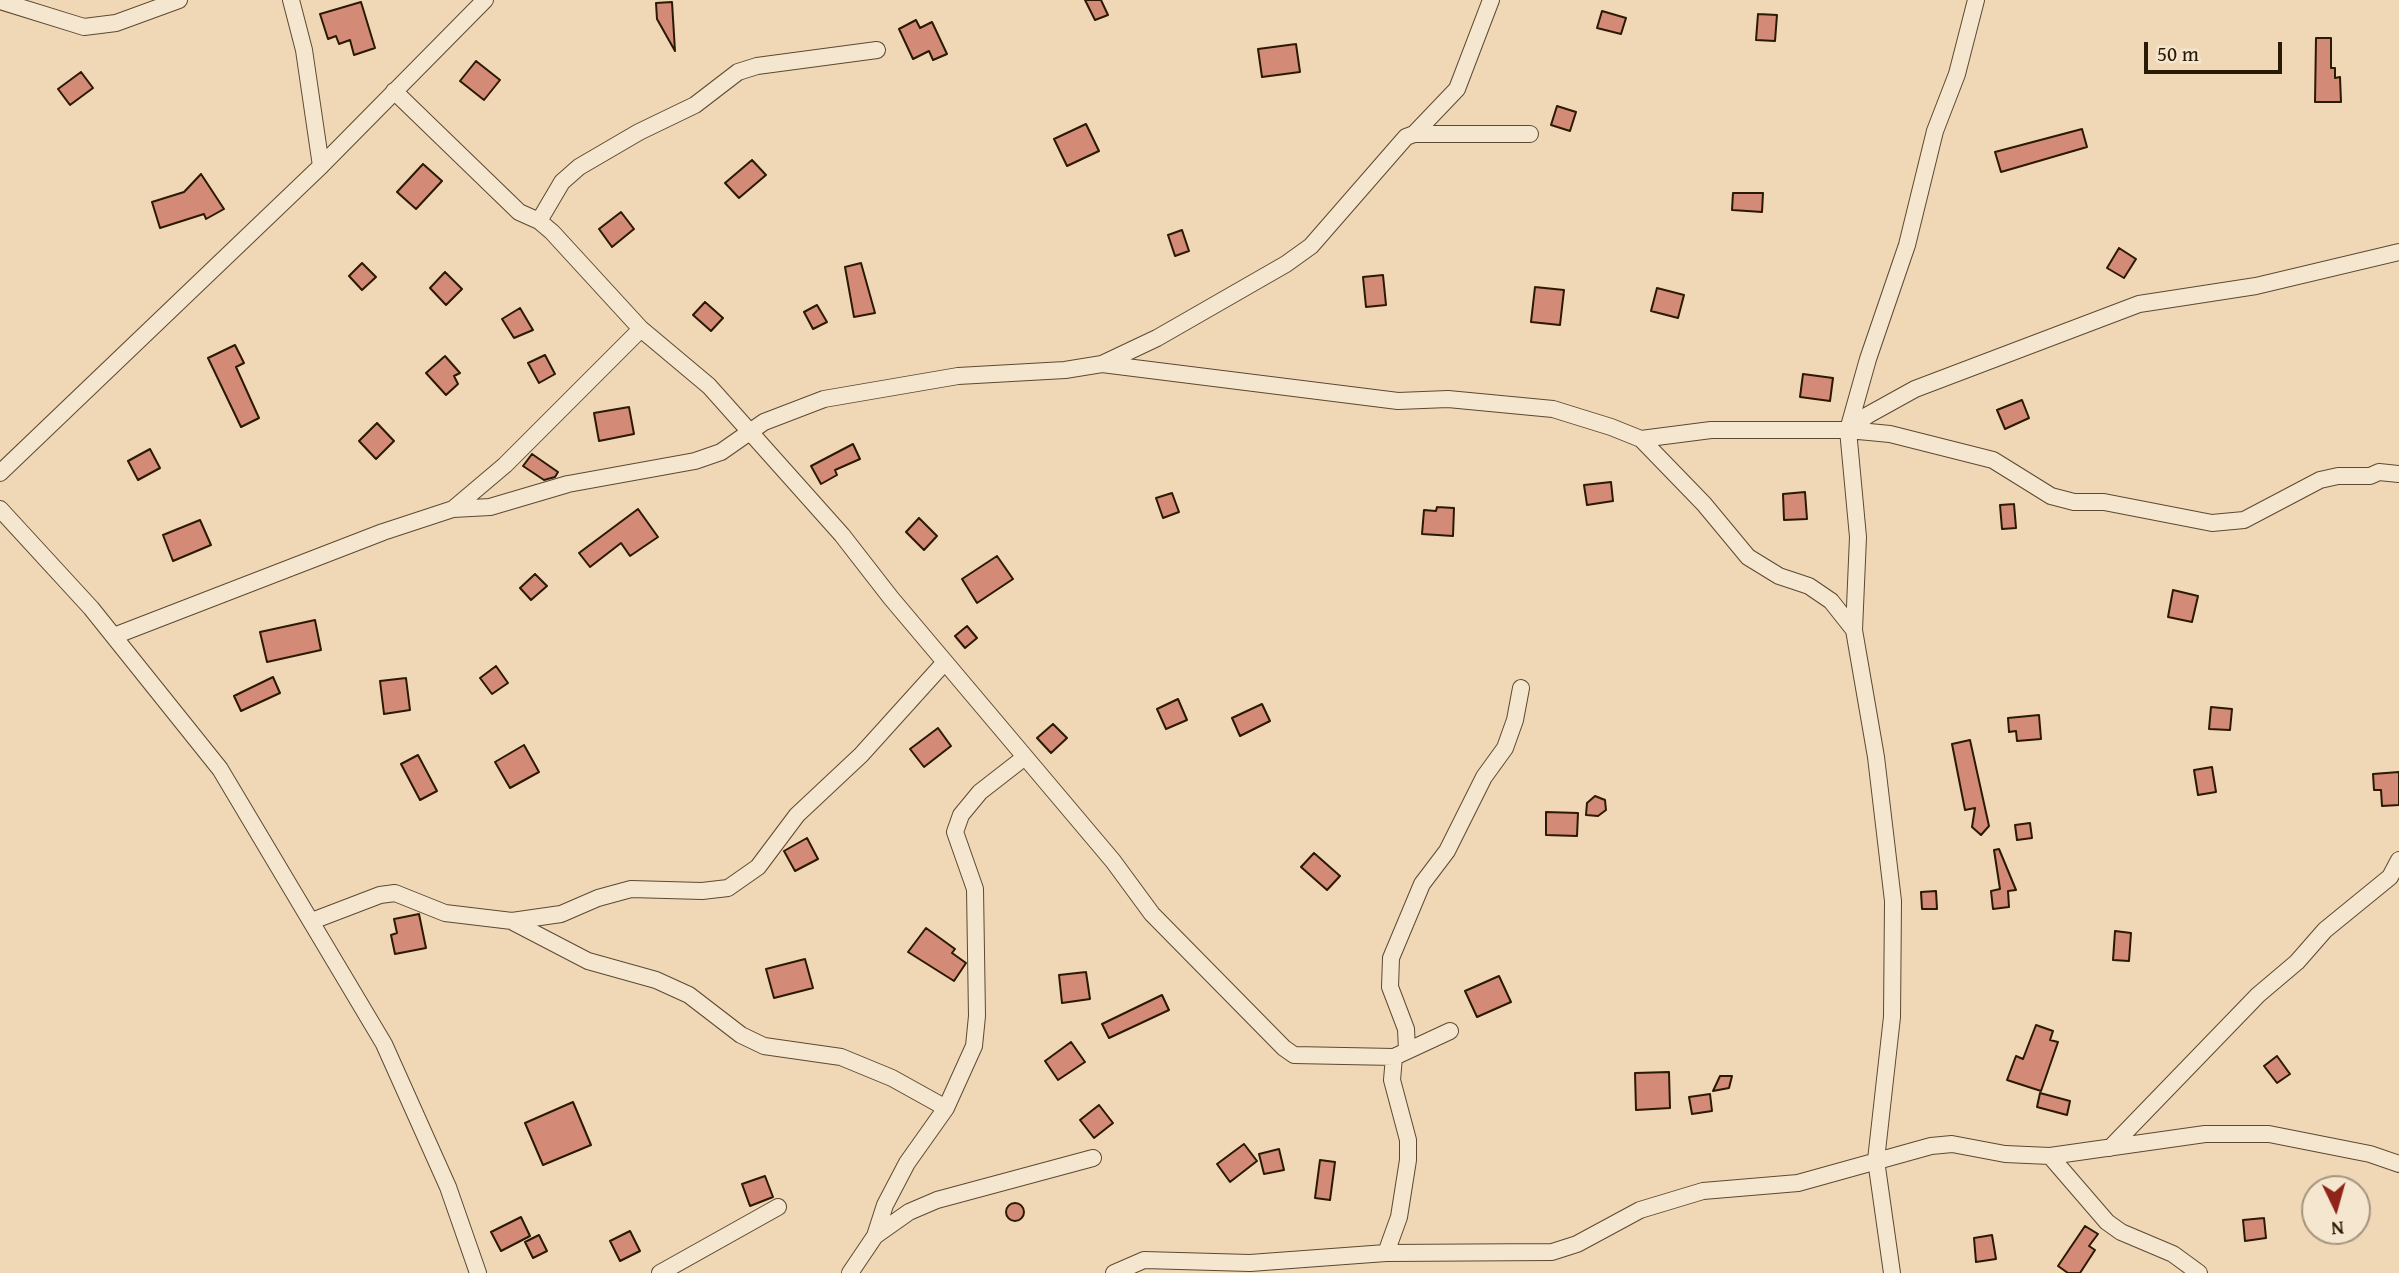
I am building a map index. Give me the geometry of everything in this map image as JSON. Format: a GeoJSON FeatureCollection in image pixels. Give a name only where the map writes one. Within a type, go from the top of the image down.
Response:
{"type":"FeatureCollection","features":[{"type":"Feature","properties":{"kind":"street"},"geometry":{"type":"LineString","coordinates":[[0,1],[84,27],[116,23],[180,0]]}},
{"type":"Feature","properties":{"kind":"street"},"geometry":{"type":"LineString","coordinates":[[291,0],[304,50],[321,166]]}},
{"type":"Feature","properties":{"kind":"street"},"geometry":{"type":"LineString","coordinates":[[2,467],[321,166],[485,0]]}},
{"type":"Feature","properties":{"kind":"street"},"geometry":{"type":"LineString","coordinates":[[114,636],[453,509],[490,507],[568,484],[695,461],[721,452],[764,422],[824,399],[958,376],[1065,370],[1102,364],[1157,338],[1286,264],[1311,246],[1396,146],[1414,134],[1457,89],[1491,0]]}},
{"type":"Feature","properties":{"kind":"street"},"geometry":{"type":"LineString","coordinates":[[1892,1273],[1876,1160],[1892,1017],[1893,901],[1876,757],[1854,630],[1858,537],[1848,430],[1868,359],[1907,245],[1935,131],[1957,74],[1976,0]]}},
{"type":"Feature","properties":{"kind":"street"},"geometry":{"type":"LineString","coordinates":[[539,221],[562,182],[579,167],[639,132],[695,105],[738,72],[757,65],[877,50]]}},
{"type":"Feature","properties":{"kind":"street"},"geometry":{"type":"LineString","coordinates":[[394,90],[519,212],[539,221],[641,329],[709,386],[842,535],[891,598],[1113,861],[1152,914],[1284,1048],[1294,1055],[1400,1054],[1450,1031]]}},
{"type":"Feature","properties":{"kind":"street"},"geometry":{"type":"LineString","coordinates":[[1414,134],[1530,134]]}},
{"type":"Feature","properties":{"kind":"street"},"geometry":{"type":"LineString","coordinates":[[1848,430],[1868,415],[1915,389],[2138,304],[2256,286],[2399,252]]}},
{"type":"Feature","properties":{"kind":"street"},"geometry":{"type":"LineString","coordinates":[[453,509],[505,466],[641,329]]}},
{"type":"Feature","properties":{"kind":"street"},"geometry":{"type":"LineString","coordinates":[[1102,364],[1398,401],[1448,399],[1553,409],[1641,439],[1712,430],[1848,430],[1890,434],[1993,460],[2051,496],[2074,502],[2104,502],[2212,523],[2244,520],[2320,481],[2338,475],[2370,476],[2379,472],[2399,474]]}},
{"type":"Feature","properties":{"kind":"street"},"geometry":{"type":"LineString","coordinates":[[1641,439],[1704,504],[1748,557],[1779,576],[1809,586],[1831,601],[1854,630]]}},
{"type":"Feature","properties":{"kind":"street"},"geometry":{"type":"LineString","coordinates":[[0,509],[114,636],[220,769],[384,1044],[448,1187],[478,1273]]}},
{"type":"Feature","properties":{"kind":"street"},"geometry":{"type":"LineString","coordinates":[[312,921],[380,895],[395,893],[445,913],[512,921],[561,914],[598,898],[631,889],[702,891],[728,888],[758,867],[797,815],[861,755],[946,662]]}},
{"type":"Feature","properties":{"kind":"street"},"geometry":{"type":"LineString","coordinates":[[1386,1253],[1399,1217],[1408,1160],[1408,1140],[1392,1080],[1406,1029],[1390,986],[1391,958],[1423,884],[1447,850],[1485,777],[1505,748],[1515,720],[1521,688]]}},
{"type":"Feature","properties":{"kind":"street"},"geometry":{"type":"LineString","coordinates":[[850,1273],[874,1236],[907,1163],[946,1108],[974,1046],[977,1016],[975,889],[955,832],[961,814],[980,792],[1025,757]]}},
{"type":"Feature","properties":{"kind":"street"},"geometry":{"type":"LineString","coordinates":[[2110,1148],[2258,995],[2297,962],[2325,930],[2390,877],[2399,860]]}},
{"type":"Feature","properties":{"kind":"street"},"geometry":{"type":"LineString","coordinates":[[512,921],[588,961],[656,980],[689,995],[741,1035],[764,1046],[841,1057],[892,1078],[946,1108]]}},
{"type":"Feature","properties":{"kind":"street"},"geometry":{"type":"LineString","coordinates":[[1114,1273],[1144,1260],[1250,1263],[1386,1253],[1552,1252],[1577,1244],[1640,1210],[1703,1191],[1798,1183],[1839,1174],[1876,1160],[1931,1146],[1952,1144],[2005,1154],[2050,1156],[2205,1134],[2269,1134],[2370,1154],[2399,1164]]}},
{"type":"Feature","properties":{"kind":"street"},"geometry":{"type":"LineString","coordinates":[[2050,1156],[2107,1222],[2121,1232],[2173,1254],[2199,1273]]}},
{"type":"Feature","properties":{"kind":"street"},"geometry":{"type":"LineString","coordinates":[[874,1236],[909,1212],[937,1200],[1093,1158]]}},
{"type":"Feature","properties":{"kind":"street"},"geometry":{"type":"LineString","coordinates":[[660,1273],[778,1207]]}},
{"type":"Feature","properties":{"kind":"building"},"geometry":{"type":"Polygon","coordinates":[[[1085,0],[1101,0],[1108,15],[1095,20],[1085,0]]]}},
{"type":"Feature","properties":{"kind":"building"},"geometry":{"type":"Polygon","coordinates":[[[361,2],[375,48],[354,55],[350,40],[339,44],[336,36],[328,39],[320,14],[361,2]]]}},
{"type":"Feature","properties":{"kind":"building"},"geometry":{"type":"Polygon","coordinates":[[[672,2],[675,51],[657,19],[656,3],[672,2]]]}},
{"type":"Feature","properties":{"kind":"building"},"geometry":{"type":"Polygon","coordinates":[[[1602,11],[1626,18],[1621,34],[1597,28],[1602,11]]]}},
{"type":"Feature","properties":{"kind":"building"},"geometry":{"type":"Polygon","coordinates":[[[1758,14],[1777,15],[1775,41],[1756,40],[1758,14]]]}},
{"type":"Feature","properties":{"kind":"building"},"geometry":{"type":"Polygon","coordinates":[[[916,20],[920,28],[932,22],[947,54],[933,60],[929,51],[913,59],[899,29],[916,20]]]}},
{"type":"Feature","properties":{"kind":"building"},"geometry":{"type":"Polygon","coordinates":[[[2316,38],[2331,38],[2331,68],[2335,68],[2335,78],[2340,77],[2341,102],[2315,102],[2316,38]]]}},
{"type":"Feature","properties":{"kind":"building"},"geometry":{"type":"Polygon","coordinates":[[[1296,44],[1300,72],[1262,77],[1258,49],[1296,44]]]}},
{"type":"Feature","properties":{"kind":"building"},"geometry":{"type":"Polygon","coordinates":[[[476,61],[500,80],[484,100],[460,81],[476,61]]]}},
{"type":"Feature","properties":{"kind":"building"},"geometry":{"type":"Polygon","coordinates":[[[81,72],[93,88],[70,105],[58,89],[81,72]]]}},
{"type":"Feature","properties":{"kind":"building"},"geometry":{"type":"Polygon","coordinates":[[[1557,106],[1576,112],[1570,131],[1551,125],[1557,106]]]}},
{"type":"Feature","properties":{"kind":"building"},"geometry":{"type":"Polygon","coordinates":[[[1086,124],[1099,151],[1067,166],[1054,139],[1086,124]]]}},
{"type":"Feature","properties":{"kind":"building"},"geometry":{"type":"Polygon","coordinates":[[[2082,129],[2087,147],[2001,172],[1995,152],[2082,129]]]}},
{"type":"Feature","properties":{"kind":"building"},"geometry":{"type":"Polygon","coordinates":[[[752,160],[766,175],[739,198],[725,183],[752,160]]]}},
{"type":"Feature","properties":{"kind":"building"},"geometry":{"type":"Polygon","coordinates":[[[423,164],[442,181],[416,209],[397,192],[423,164]]]}},
{"type":"Feature","properties":{"kind":"building"},"geometry":{"type":"Polygon","coordinates":[[[201,174],[224,209],[206,219],[204,214],[160,228],[152,202],[184,192],[201,174]]]}},
{"type":"Feature","properties":{"kind":"building"},"geometry":{"type":"Polygon","coordinates":[[[1733,193],[1763,193],[1762,212],[1732,210],[1733,193]]]}},
{"type":"Feature","properties":{"kind":"building"},"geometry":{"type":"Polygon","coordinates":[[[621,212],[634,229],[612,247],[599,229],[621,212]]]}},
{"type":"Feature","properties":{"kind":"building"},"geometry":{"type":"Polygon","coordinates":[[[1182,230],[1189,251],[1175,256],[1168,235],[1182,230]]]}},
{"type":"Feature","properties":{"kind":"building"},"geometry":{"type":"Polygon","coordinates":[[[2119,248],[2136,259],[2124,278],[2107,268],[2119,248]]]}},
{"type":"Feature","properties":{"kind":"building"},"geometry":{"type":"Polygon","coordinates":[[[362,263],[376,277],[362,290],[349,276],[362,263]]]}},
{"type":"Feature","properties":{"kind":"building"},"geometry":{"type":"Polygon","coordinates":[[[861,263],[875,313],[854,317],[845,267],[861,263]]]}},
{"type":"Feature","properties":{"kind":"building"},"geometry":{"type":"Polygon","coordinates":[[[445,272],[462,289],[446,305],[430,288],[445,272]]]}},
{"type":"Feature","properties":{"kind":"building"},"geometry":{"type":"Polygon","coordinates":[[[1383,275],[1386,305],[1366,307],[1363,277],[1383,275]]]}},
{"type":"Feature","properties":{"kind":"building"},"geometry":{"type":"Polygon","coordinates":[[[1535,287],[1564,290],[1560,325],[1531,322],[1535,287]]]}},
{"type":"Feature","properties":{"kind":"building"},"geometry":{"type":"Polygon","coordinates":[[[1657,288],[1684,295],[1678,318],[1651,311],[1657,288]]]}},
{"type":"Feature","properties":{"kind":"building"},"geometry":{"type":"Polygon","coordinates":[[[705,302],[723,318],[711,331],[693,315],[705,302]]]}},
{"type":"Feature","properties":{"kind":"building"},"geometry":{"type":"Polygon","coordinates":[[[817,305],[827,322],[813,329],[804,312],[817,305]]]}},
{"type":"Feature","properties":{"kind":"building"},"geometry":{"type":"Polygon","coordinates":[[[520,308],[533,330],[514,338],[502,319],[520,308]]]}},
{"type":"Feature","properties":{"kind":"building"},"geometry":{"type":"Polygon","coordinates":[[[235,345],[244,363],[236,367],[259,418],[241,427],[208,358],[235,345]]]}},
{"type":"Feature","properties":{"kind":"building"},"geometry":{"type":"Polygon","coordinates":[[[545,355],[555,374],[539,383],[528,363],[545,355]]]}},
{"type":"Feature","properties":{"kind":"building"},"geometry":{"type":"Polygon","coordinates":[[[445,356],[460,373],[454,376],[458,384],[446,395],[426,373],[445,356]]]}},
{"type":"Feature","properties":{"kind":"building"},"geometry":{"type":"Polygon","coordinates":[[[1803,374],[1833,378],[1830,401],[1800,397],[1803,374]]]}},
{"type":"Feature","properties":{"kind":"building"},"geometry":{"type":"Polygon","coordinates":[[[2022,400],[2029,418],[2005,429],[1997,410],[2022,400]]]}},
{"type":"Feature","properties":{"kind":"building"},"geometry":{"type":"Polygon","coordinates":[[[629,407],[634,434],[599,441],[594,413],[629,407]]]}},
{"type":"Feature","properties":{"kind":"building"},"geometry":{"type":"Polygon","coordinates":[[[377,423],[394,441],[376,459],[359,441],[377,423]]]}},
{"type":"Feature","properties":{"kind":"building"},"geometry":{"type":"Polygon","coordinates":[[[853,444],[860,459],[835,470],[837,475],[821,484],[811,466],[853,444]]]}},
{"type":"Feature","properties":{"kind":"building"},"geometry":{"type":"Polygon","coordinates":[[[150,449],[160,468],[138,480],[128,461],[150,449]]]}},
{"type":"Feature","properties":{"kind":"building"},"geometry":{"type":"Polygon","coordinates":[[[532,454],[558,472],[555,477],[544,480],[523,466],[532,454]]]}},
{"type":"Feature","properties":{"kind":"building"},"geometry":{"type":"Polygon","coordinates":[[[1611,482],[1613,501],[1587,505],[1584,485],[1611,482]]]}},
{"type":"Feature","properties":{"kind":"building"},"geometry":{"type":"Polygon","coordinates":[[[1805,492],[1807,519],[1784,520],[1783,494],[1805,492]]]}},
{"type":"Feature","properties":{"kind":"building"},"geometry":{"type":"Polygon","coordinates":[[[1172,493],[1179,512],[1163,518],[1156,498],[1172,493]]]}},
{"type":"Feature","properties":{"kind":"building"},"geometry":{"type":"Polygon","coordinates":[[[2014,504],[2016,528],[2002,529],[2000,505],[2014,504]]]}},
{"type":"Feature","properties":{"kind":"building"},"geometry":{"type":"Polygon","coordinates":[[[1437,507],[1454,508],[1453,536],[1422,534],[1424,510],[1436,511],[1437,507]]]}},
{"type":"Feature","properties":{"kind":"building"},"geometry":{"type":"Polygon","coordinates":[[[638,509],[658,537],[630,556],[621,543],[590,567],[579,553],[638,509]]]}},
{"type":"Feature","properties":{"kind":"building"},"geometry":{"type":"Polygon","coordinates":[[[919,518],[937,536],[924,550],[906,532],[919,518]]]}},
{"type":"Feature","properties":{"kind":"building"},"geometry":{"type":"Polygon","coordinates":[[[200,520],[211,545],[173,561],[163,535],[200,520]]]}},
{"type":"Feature","properties":{"kind":"building"},"geometry":{"type":"Polygon","coordinates":[[[997,556],[1013,579],[977,603],[962,579],[997,556]]]}},
{"type":"Feature","properties":{"kind":"building"},"geometry":{"type":"Polygon","coordinates":[[[535,574],[547,586],[531,600],[520,588],[535,574]]]}},
{"type":"Feature","properties":{"kind":"building"},"geometry":{"type":"Polygon","coordinates":[[[2173,590],[2198,596],[2192,622],[2168,617],[2173,590]]]}},
{"type":"Feature","properties":{"kind":"building"},"geometry":{"type":"Polygon","coordinates":[[[315,620],[321,650],[267,662],[260,632],[315,620]]]}},
{"type":"Feature","properties":{"kind":"building"},"geometry":{"type":"Polygon","coordinates":[[[967,626],[977,638],[965,648],[955,636],[967,626]]]}},
{"type":"Feature","properties":{"kind":"building"},"geometry":{"type":"Polygon","coordinates":[[[496,666],[508,683],[492,694],[480,678],[496,666]]]}},
{"type":"Feature","properties":{"kind":"building"},"geometry":{"type":"Polygon","coordinates":[[[273,677],[280,693],[241,711],[234,696],[273,677]]]}},
{"type":"Feature","properties":{"kind":"building"},"geometry":{"type":"Polygon","coordinates":[[[406,678],[410,710],[384,714],[380,681],[406,678]]]}},
{"type":"Feature","properties":{"kind":"building"},"geometry":{"type":"Polygon","coordinates":[[[1178,699],[1187,720],[1166,729],[1157,709],[1178,699]]]}},
{"type":"Feature","properties":{"kind":"building"},"geometry":{"type":"Polygon","coordinates":[[[1262,704],[1270,721],[1240,736],[1232,718],[1262,704]]]}},
{"type":"Feature","properties":{"kind":"building"},"geometry":{"type":"Polygon","coordinates":[[[2211,707],[2232,709],[2230,730],[2209,729],[2211,707]]]}},
{"type":"Feature","properties":{"kind":"building"},"geometry":{"type":"Polygon","coordinates":[[[2039,715],[2041,739],[2017,741],[2016,731],[2009,732],[2008,718],[2039,715]]]}},
{"type":"Feature","properties":{"kind":"building"},"geometry":{"type":"Polygon","coordinates":[[[1053,724],[1067,738],[1051,753],[1037,738],[1053,724]]]}},
{"type":"Feature","properties":{"kind":"building"},"geometry":{"type":"Polygon","coordinates":[[[938,728],[951,746],[924,767],[910,749],[938,728]]]}},
{"type":"Feature","properties":{"kind":"building"},"geometry":{"type":"Polygon","coordinates":[[[1970,740],[1989,826],[1981,835],[1972,827],[1975,808],[1965,810],[1952,744],[1970,740]]]}},
{"type":"Feature","properties":{"kind":"building"},"geometry":{"type":"Polygon","coordinates":[[[524,745],[539,772],[510,788],[495,762],[524,745]]]}},
{"type":"Feature","properties":{"kind":"building"},"geometry":{"type":"Polygon","coordinates":[[[418,755],[437,791],[420,800],[401,764],[418,755]]]}},
{"type":"Feature","properties":{"kind":"building"},"geometry":{"type":"Polygon","coordinates":[[[2212,767],[2216,792],[2198,795],[2194,770],[2212,767]]]}},
{"type":"Feature","properties":{"kind":"building"},"geometry":{"type":"Polygon","coordinates":[[[2399,772],[2399,805],[2382,806],[2381,790],[2374,790],[2373,774],[2399,772]]]}},
{"type":"Feature","properties":{"kind":"building"},"geometry":{"type":"Polygon","coordinates":[[[1595,796],[1605,800],[1606,810],[1598,816],[1586,815],[1587,803],[1595,796]]]}},
{"type":"Feature","properties":{"kind":"building"},"geometry":{"type":"Polygon","coordinates":[[[1546,812],[1578,813],[1577,836],[1546,835],[1546,812]]]}},
{"type":"Feature","properties":{"kind":"building"},"geometry":{"type":"Polygon","coordinates":[[[2030,823],[2032,838],[2017,840],[2015,825],[2030,823]]]}},
{"type":"Feature","properties":{"kind":"building"},"geometry":{"type":"Polygon","coordinates":[[[807,838],[818,859],[795,871],[784,851],[807,838]]]}},
{"type":"Feature","properties":{"kind":"building"},"geometry":{"type":"Polygon","coordinates":[[[1999,849],[2016,890],[2008,891],[2009,907],[1993,909],[1991,891],[2000,889],[1994,850],[1999,849]]]}},
{"type":"Feature","properties":{"kind":"building"},"geometry":{"type":"Polygon","coordinates":[[[1314,853],[1340,876],[1327,890],[1301,867],[1314,853]]]}},
{"type":"Feature","properties":{"kind":"building"},"geometry":{"type":"Polygon","coordinates":[[[1936,891],[1937,909],[1922,909],[1921,892],[1936,891]]]}},
{"type":"Feature","properties":{"kind":"building"},"geometry":{"type":"Polygon","coordinates":[[[419,914],[426,948],[395,954],[391,935],[397,933],[394,919],[419,914]]]}},
{"type":"Feature","properties":{"kind":"building"},"geometry":{"type":"Polygon","coordinates":[[[926,928],[955,949],[952,953],[966,963],[954,981],[908,952],[926,928]]]}},
{"type":"Feature","properties":{"kind":"building"},"geometry":{"type":"Polygon","coordinates":[[[2115,931],[2131,933],[2129,961],[2113,960],[2115,931]]]}},
{"type":"Feature","properties":{"kind":"building"},"geometry":{"type":"Polygon","coordinates":[[[805,959],[813,988],[774,998],[766,969],[805,959]]]}},
{"type":"Feature","properties":{"kind":"building"},"geometry":{"type":"Polygon","coordinates":[[[1086,972],[1090,999],[1062,1003],[1059,975],[1086,972]]]}},
{"type":"Feature","properties":{"kind":"building"},"geometry":{"type":"Polygon","coordinates":[[[1499,976],[1511,1002],[1477,1017],[1465,991],[1499,976]]]}},
{"type":"Feature","properties":{"kind":"building"},"geometry":{"type":"Polygon","coordinates":[[[1162,995],[1169,1010],[1109,1038],[1102,1024],[1162,995]]]}},
{"type":"Feature","properties":{"kind":"building"},"geometry":{"type":"Polygon","coordinates":[[[2036,1025],[2053,1031],[2050,1040],[2058,1042],[2041,1091],[2007,1080],[2016,1056],[2023,1059],[2036,1025]]]}},
{"type":"Feature","properties":{"kind":"building"},"geometry":{"type":"Polygon","coordinates":[[[1071,1042],[1085,1062],[1058,1080],[1045,1061],[1071,1042]]]}},
{"type":"Feature","properties":{"kind":"building"},"geometry":{"type":"Polygon","coordinates":[[[2277,1056],[2290,1074],[2277,1083],[2264,1066],[2277,1056]]]}},
{"type":"Feature","properties":{"kind":"building"},"geometry":{"type":"Polygon","coordinates":[[[1669,1072],[1670,1108],[1636,1110],[1635,1073],[1669,1072]]]}},
{"type":"Feature","properties":{"kind":"building"},"geometry":{"type":"Polygon","coordinates":[[[1720,1076],[1732,1076],[1729,1088],[1713,1091],[1720,1076]]]}},
{"type":"Feature","properties":{"kind":"building"},"geometry":{"type":"Polygon","coordinates":[[[2040,1093],[2070,1101],[2067,1115],[2037,1107],[2040,1093]]]}},
{"type":"Feature","properties":{"kind":"building"},"geometry":{"type":"Polygon","coordinates":[[[1710,1094],[1712,1111],[1692,1114],[1689,1097],[1710,1094]]]}},
{"type":"Feature","properties":{"kind":"building"},"geometry":{"type":"Polygon","coordinates":[[[573,1102],[591,1145],[543,1165],[525,1123],[573,1102]]]}},
{"type":"Feature","properties":{"kind":"building"},"geometry":{"type":"Polygon","coordinates":[[[1099,1105],[1113,1123],[1094,1138],[1080,1120],[1099,1105]]]}},
{"type":"Feature","properties":{"kind":"building"},"geometry":{"type":"Polygon","coordinates":[[[1244,1144],[1257,1161],[1230,1182],[1217,1164],[1244,1144]]]}},
{"type":"Feature","properties":{"kind":"building"},"geometry":{"type":"Polygon","coordinates":[[[1279,1149],[1284,1170],[1264,1174],[1259,1154],[1279,1149]]]}},
{"type":"Feature","properties":{"kind":"building"},"geometry":{"type":"Polygon","coordinates":[[[1320,1160],[1335,1162],[1330,1200],[1315,1198],[1320,1160]]]}},
{"type":"Feature","properties":{"kind":"building"},"geometry":{"type":"Polygon","coordinates":[[[765,1176],[773,1197],[750,1206],[742,1184],[765,1176]]]}},
{"type":"Feature","properties":{"kind":"building"},"geometry":{"type":"Polygon","coordinates":[[[1015,1203],[1021,1206],[1024,1212],[1021,1218],[1015,1221],[1009,1218],[1006,1212],[1009,1206],[1015,1203]]]}},
{"type":"Feature","properties":{"kind":"building"},"geometry":{"type":"Polygon","coordinates":[[[521,1217],[530,1236],[501,1251],[491,1232],[521,1217]]]}},
{"type":"Feature","properties":{"kind":"building"},"geometry":{"type":"Polygon","coordinates":[[[2264,1218],[2266,1238],[2245,1241],[2243,1220],[2264,1218]]]}},
{"type":"Feature","properties":{"kind":"building"},"geometry":{"type":"Polygon","coordinates":[[[2085,1226],[2098,1234],[2089,1246],[2095,1250],[2080,1273],[2068,1273],[2058,1266],[2085,1226]]]}},
{"type":"Feature","properties":{"kind":"building"},"geometry":{"type":"Polygon","coordinates":[[[630,1231],[640,1251],[620,1261],[610,1241],[630,1231]]]}},
{"type":"Feature","properties":{"kind":"building"},"geometry":{"type":"Polygon","coordinates":[[[539,1235],[547,1251],[533,1258],[525,1242],[539,1235]]]}},
{"type":"Feature","properties":{"kind":"building"},"geometry":{"type":"Polygon","coordinates":[[[1992,1235],[1996,1259],[1976,1262],[1974,1238],[1992,1235]]]}}]}
